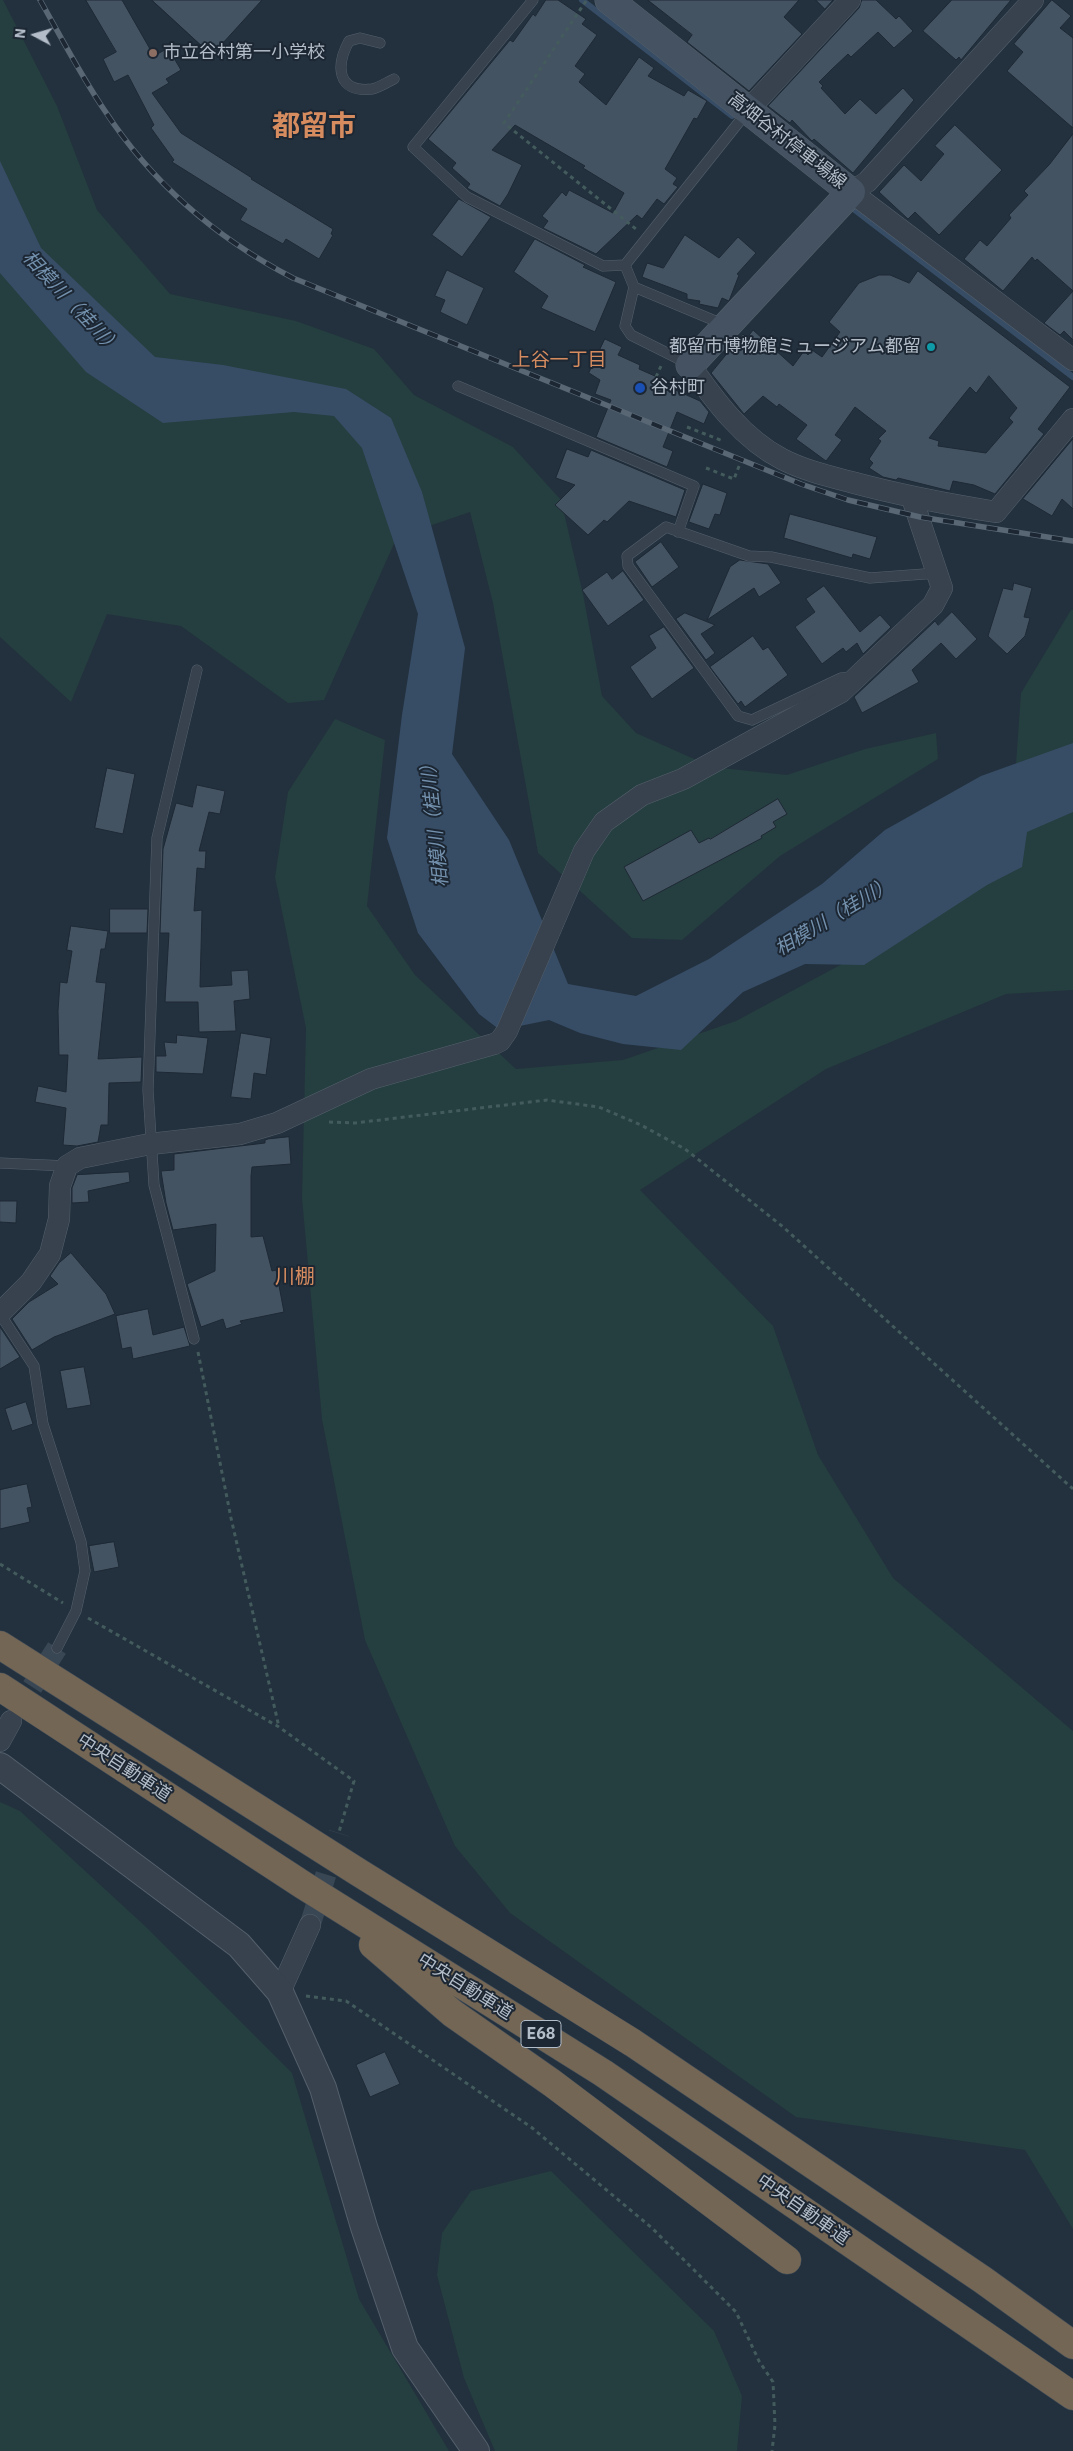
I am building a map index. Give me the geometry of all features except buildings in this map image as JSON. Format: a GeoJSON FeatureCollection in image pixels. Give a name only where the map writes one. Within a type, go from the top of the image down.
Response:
{"type":"FeatureCollection","features":[{"type":"Feature","properties":{"kind":"highway","name":"中央自動車道"},"geometry":{"type":"LineString","coordinates":[[0,1645],[366,1878],[633,2043],[983,2280],[1073,2344]]}},
{"type":"Feature","properties":{"kind":"highway","name":"中央自動車道"},"geometry":{"type":"LineString","coordinates":[[0,1687],[303,1884],[603,2073],[1073,2396]]}},
{"type":"Feature","properties":{"kind":"highway"},"geometry":{"type":"LineString","coordinates":[[303,1884],[452,2013],[552,2083],[787,2260]]}},
{"type":"Feature","properties":{"kind":"main road","name":"高畑谷村停車場線"},"geometry":{"type":"LineString","coordinates":[[621,6],[851,192],[690,365]]}},
{"type":"Feature","properties":{"kind":"street"},"geometry":{"type":"LineString","coordinates":[[748,110],[850,0]]}},
{"type":"Feature","properties":{"kind":"street"},"geometry":{"type":"LineString","coordinates":[[1033,0],[867,182],[851,192],[1073,360]]}},
{"type":"Feature","properties":{"kind":"street"},"geometry":{"type":"LineString","coordinates":[[690,365],[715,401],[750,437],[782,459],[825,475],[912,498],[996,512],[1073,418]]}},
{"type":"Feature","properties":{"kind":"street"},"geometry":{"type":"LineString","coordinates":[[0,1314],[31,1282],[50,1254],[60,1219],[60,1186],[67,1166],[80,1158],[150,1144],[222,1138],[277,1123],[371,1079],[500,1041],[507,1031],[584,851],[604,822],[642,795],[683,779],[841,692],[933,605],[942,588],[912,498]]}},
{"type":"Feature","properties":{"kind":"street"},"geometry":{"type":"LineString","coordinates":[[0,1741],[11,1721]]}},
{"type":"Feature","properties":{"kind":"street"},"geometry":{"type":"LineString","coordinates":[[0,1766],[239,1945],[280,1992],[323,2088],[364,2228],[405,2348],[476,2451]]}},
{"type":"Feature","properties":{"kind":"street"},"geometry":{"type":"LineString","coordinates":[[280,1992],[310,1925]]}},
{"type":"Feature","properties":{"kind":"lane"},"geometry":{"type":"LineString","coordinates":[[533,0],[412,147],[467,197],[603,266],[625,265]]}},
{"type":"Feature","properties":{"kind":"lane"},"geometry":{"type":"LineString","coordinates":[[380,43],[360,38],[349,41],[340,58],[341,73],[346,83],[358,89],[374,89],[394,79]]}},
{"type":"Feature","properties":{"kind":"lane"},"geometry":{"type":"LineString","coordinates":[[625,265],[748,110]]}},
{"type":"Feature","properties":{"kind":"lane"},"geometry":{"type":"LineString","coordinates":[[625,265],[634,287],[625,326],[631,335],[690,365]]}},
{"type":"Feature","properties":{"kind":"lane"},"geometry":{"type":"LineString","coordinates":[[634,287],[726,325]]}},
{"type":"Feature","properties":{"kind":"lane"},"geometry":{"type":"LineString","coordinates":[[458,386],[694,486],[678,532]]}},
{"type":"Feature","properties":{"kind":"lane"},"geometry":{"type":"LineString","coordinates":[[857,677],[841,678],[752,720],[738,716],[628,566],[627,556],[666,528],[749,556],[770,556],[870,578],[938,573]]}},
{"type":"Feature","properties":{"kind":"lane"},"geometry":{"type":"LineString","coordinates":[[194,1339],[154,1185],[148,1090],[157,838],[197,670]]}},
{"type":"Feature","properties":{"kind":"lane"},"geometry":{"type":"LineString","coordinates":[[0,1164],[67,1166]]}},
{"type":"Feature","properties":{"kind":"lane"},"geometry":{"type":"LineString","coordinates":[[0,1314],[34,1366],[43,1424],[81,1542],[85,1571],[76,1611],[57,1648]]}},
{"type":"Feature","properties":{"kind":"path"},"geometry":{"type":"LineString","coordinates":[[582,6],[504,123],[646,237]]}},
{"type":"Feature","properties":{"kind":"path"},"geometry":{"type":"LineString","coordinates":[[686,427],[729,443]]}},
{"type":"Feature","properties":{"kind":"path"},"geometry":{"type":"LineString","coordinates":[[706,468],[734,479],[746,450]]}},
{"type":"Feature","properties":{"kind":"path"},"geometry":{"type":"LineString","coordinates":[[331,1122],[355,1123],[547,1100],[599,1107],[642,1125],[685,1149],[782,1226],[1073,1489]]}},
{"type":"Feature","properties":{"kind":"path"},"geometry":{"type":"LineString","coordinates":[[194,1339],[231,1518],[278,1727]]}},
{"type":"Feature","properties":{"kind":"path"},"geometry":{"type":"LineString","coordinates":[[0,1564],[76,1611],[278,1727],[354,1781],[339,1832]]}},
{"type":"Feature","properties":{"kind":"path"},"geometry":{"type":"LineString","coordinates":[[280,1992],[346,2001],[531,2127],[652,2228],[736,2312],[759,2361],[772,2382],[775,2425],[772,2451]]}},
{"type":"Feature","properties":{"kind":"green space"},"geometry":{"type":"Polygon","coordinates":[[[0,0],[3,0],[57,106],[97,210],[170,294],[296,321],[374,349],[414,395],[513,447],[561,500],[583,594],[602,696],[636,733],[712,767],[787,775],[865,749],[936,733],[938,759],[780,856],[682,940],[632,938],[538,853],[493,603],[470,512],[397,537],[324,700],[288,703],[181,626],[107,614],[71,702],[0,637],[0,0]]]}},
{"type":"Feature","properties":{"kind":"green space"},"geometry":{"type":"Polygon","coordinates":[[[1071,610],[1073,610],[1073,990],[1006,994],[826,1069],[640,1190],[773,1326],[818,1455],[893,1578],[1073,1731],[1073,2229],[1025,2150],[796,2117],[510,1913],[455,1846],[365,1640],[322,1419],[302,1198],[306,1028],[275,877],[288,792],[335,719],[385,740],[367,906],[415,975],[516,1069],[623,1060],[736,1021],[909,928],[1011,835],[1021,693],[1071,610]]]}},
{"type":"Feature","properties":{"kind":"green space"},"geometry":{"type":"Polygon","coordinates":[[[0,1802],[20,1811],[145,1926],[292,2073],[359,2299],[449,2451],[0,2451],[0,1802]]]}},
{"type":"Feature","properties":{"kind":"green space"},"geometry":{"type":"Polygon","coordinates":[[[551,2171],[714,2331],[742,2396],[737,2451],[495,2451],[464,2378],[437,2275],[442,2233],[471,2191],[551,2171]]]}},
{"type":"Feature","properties":{"kind":"water","name":"相模川（桂川）"},"geometry":{"type":"Polygon","coordinates":[[[0,161],[41,248],[155,357],[223,365],[346,389],[391,418],[422,492],[465,648],[452,754],[509,840],[568,984],[636,996],[709,959],[822,884],[885,830],[981,776],[1073,743],[1073,812],[1027,832],[1022,867],[987,885],[864,965],[805,964],[743,992],[681,1050],[623,1044],[580,1033],[549,1020],[500,1030],[479,1014],[418,933],[387,838],[402,715],[418,614],[362,448],[334,416],[294,412],[163,423],[86,372],[0,273],[0,161]]]}},
{"type":"Feature","properties":{"kind":"waterway"},"geometry":{"type":"LineString","coordinates":[[582,0],[732,116]]}},
{"type":"Feature","properties":{"kind":"waterway"},"geometry":{"type":"LineString","coordinates":[[855,210],[1073,377]]}},
{"type":"Feature","properties":{"kind":"tunnel"},"geometry":{"type":"LineString","coordinates":[[15,1714],[57,1648]]}},
{"type":"Feature","properties":{"kind":"tunnel"},"geometry":{"type":"LineString","coordinates":[[310,1925],[339,1833]]}},
{"type":"Feature","properties":{"kind":"railway"},"geometry":{"type":"LineString","coordinates":[[40,0],[96,98],[123,137],[144,162],[188,207],[213,227],[265,263],[293,278],[801,484],[848,500],[920,517],[1073,541]]}},
{"type":"Feature","properties":{"kind":"place","name":"市立谷村第一小学校"},"geometry":{"type":"Point","coordinates":[153,53]}},
{"type":"Feature","properties":{"kind":"place","name":"都留市博物館ミュージアム都留"},"geometry":{"type":"Point","coordinates":[931,347]}},
{"type":"Feature","properties":{"kind":"place","name":"谷村町"},"geometry":{"type":"Point","coordinates":[640,388]}},
{"type":"Feature","properties":{"kind":"district","name":"都留市"},"geometry":{"type":"Point","coordinates":[314,127]}},
{"type":"Feature","properties":{"kind":"district","name":"上谷一丁目"},"geometry":{"type":"Point","coordinates":[559,361]}},
{"type":"Feature","properties":{"kind":"district","name":"川棚"},"geometry":{"type":"Point","coordinates":[295,1277]}}]}
